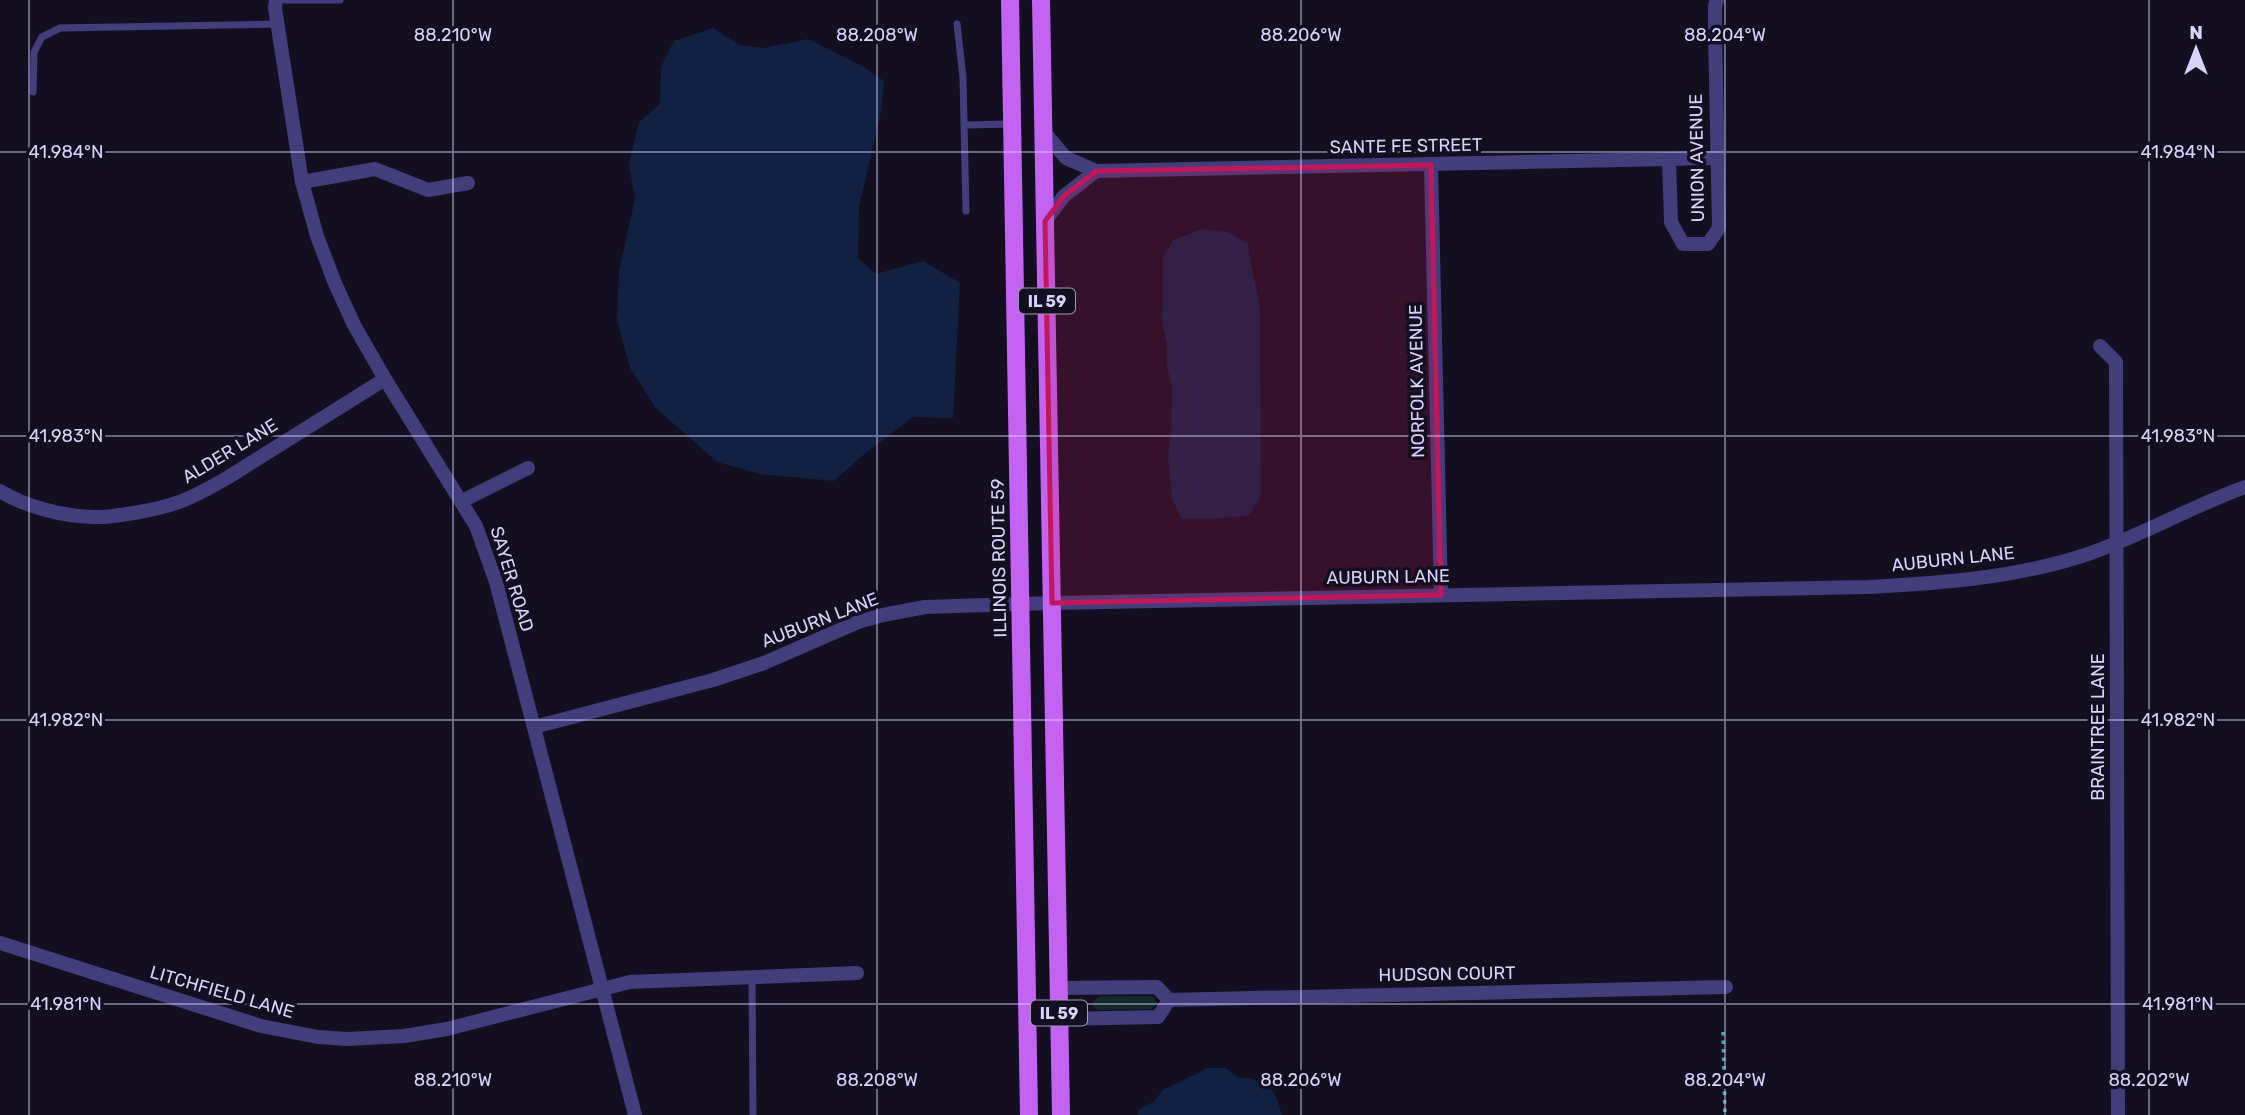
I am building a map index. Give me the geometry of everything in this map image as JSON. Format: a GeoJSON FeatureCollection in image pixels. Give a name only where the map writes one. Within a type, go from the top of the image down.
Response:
{"type":"FeatureCollection","features":[{"type":"Feature","properties":{"kind":"main road","name":"ILLINOIS ROUTE 59"},"geometry":{"type":"LineString","coordinates":[[1010,0],[1029,1115]]}},
{"type":"Feature","properties":{"kind":"main road","name":"IL 59"},"geometry":{"type":"LineString","coordinates":[[1041,0],[1061,1115]]}},
{"type":"Feature","properties":{"kind":"street","name":"SAYER ROAD"},"geometry":{"type":"LineString","coordinates":[[276,0],[277,24],[302,182],[317,236],[354,325],[476,526],[496,582],[635,1115]]}},
{"type":"Feature","properties":{"kind":"street","name":"UNION AVENUE"},"geometry":{"type":"LineString","coordinates":[[1669,160],[1671,222],[1683,244],[1708,244],[1719,228],[1717,0]]}},
{"type":"Feature","properties":{"kind":"street","name":"SANTE FE STREET"},"geometry":{"type":"LineString","coordinates":[[1044,132],[1066,158],[1096,171],[1717,158]]}},
{"type":"Feature","properties":{"kind":"street","name":"NORFOLK AVENUE"},"geometry":{"type":"LineString","coordinates":[[1431,165],[1441,595]]}},
{"type":"Feature","properties":{"kind":"street"},"geometry":{"type":"LineString","coordinates":[[302,182],[375,169],[428,190],[468,183]]}},
{"type":"Feature","properties":{"kind":"street"},"geometry":{"type":"LineString","coordinates":[[1045,221],[1064,196],[1096,171]]}},
{"type":"Feature","properties":{"kind":"street","name":"BRAINTREE LANE"},"geometry":{"type":"LineString","coordinates":[[2100,346],[2116,362],[2118,1115]]}},
{"type":"Feature","properties":{"kind":"street","name":"ALDER LANE"},"geometry":{"type":"LineString","coordinates":[[0,491],[40,509],[94,517],[176,503],[204,492],[385,379]]}},
{"type":"Feature","properties":{"kind":"street"},"geometry":{"type":"LineString","coordinates":[[462,501],[528,468]]}},
{"type":"Feature","properties":{"kind":"street","name":"AUBURN LANE"},"geometry":{"type":"LineString","coordinates":[[534,727],[713,680],[764,663],[858,622],[925,607],[1919,584],[2016,572],[2082,556],[2245,487]]}},
{"type":"Feature","properties":{"kind":"street","name":"LITCHFIELD LANE"},"geometry":{"type":"LineString","coordinates":[[0,943],[261,1027],[318,1037],[357,1039],[404,1036],[447,1029],[630,982],[857,973]]}},
{"type":"Feature","properties":{"kind":"street","name":"HUDSON COURT"},"geometry":{"type":"LineString","coordinates":[[1059,988],[1157,987],[1169,1000],[1726,987]]}},
{"type":"Feature","properties":{"kind":"street"},"geometry":{"type":"LineString","coordinates":[[1059,1018],[1158,1017],[1169,1000]]}},
{"type":"Feature","properties":{"kind":"lane"},"geometry":{"type":"LineString","coordinates":[[285,0],[341,0]]}},
{"type":"Feature","properties":{"kind":"lane"},"geometry":{"type":"LineString","coordinates":[[33,92],[34,52],[42,37],[60,28],[277,24]]}},
{"type":"Feature","properties":{"kind":"lane"},"geometry":{"type":"LineString","coordinates":[[957,24],[963,78],[966,211]]}},
{"type":"Feature","properties":{"kind":"lane"},"geometry":{"type":"LineString","coordinates":[[965,125],[1012,124]]}},
{"type":"Feature","properties":{"kind":"lane"},"geometry":{"type":"LineString","coordinates":[[752,977],[753,1115]]}},
{"type":"Feature","properties":{"kind":"path"},"geometry":{"type":"LineString","coordinates":[[1723,1032],[1725,1115]]}},
{"type":"Feature","properties":{"kind":"highlighted area"},"geometry":{"type":"Polygon","coordinates":[[[1431,165],[1441,595],[1052,603],[1045,221],[1064,196],[1096,171],[1431,165]]]}},
{"type":"Feature","properties":{"kind":"green space"},"geometry":{"type":"Polygon","coordinates":[[[1100,996],[1152,996],[1157,1002],[1151,1009],[1098,1010],[1093,1006],[1093,1001],[1100,996]]]}},
{"type":"Feature","properties":{"kind":"water"},"geometry":{"type":"Polygon","coordinates":[[[713,28],[739,45],[764,48],[808,39],[862,66],[884,81],[881,112],[859,207],[858,258],[876,274],[923,261],[960,283],[953,418],[913,417],[834,481],[760,474],[717,462],[656,408],[630,368],[617,320],[619,271],[635,199],[629,164],[639,122],[660,104],[661,67],[674,41],[713,28]]]}},
{"type":"Feature","properties":{"kind":"water"},"geometry":{"type":"Polygon","coordinates":[[[1202,229],[1228,232],[1248,244],[1260,313],[1261,495],[1250,515],[1182,519],[1172,499],[1168,456],[1172,388],[1162,322],[1163,257],[1173,240],[1202,229]]]}},
{"type":"Feature","properties":{"kind":"water"},"geometry":{"type":"Polygon","coordinates":[[[1208,1068],[1225,1068],[1238,1077],[1253,1079],[1268,1086],[1277,1098],[1282,1115],[1138,1115],[1138,1110],[1153,1102],[1163,1090],[1208,1068]]]}}]}
